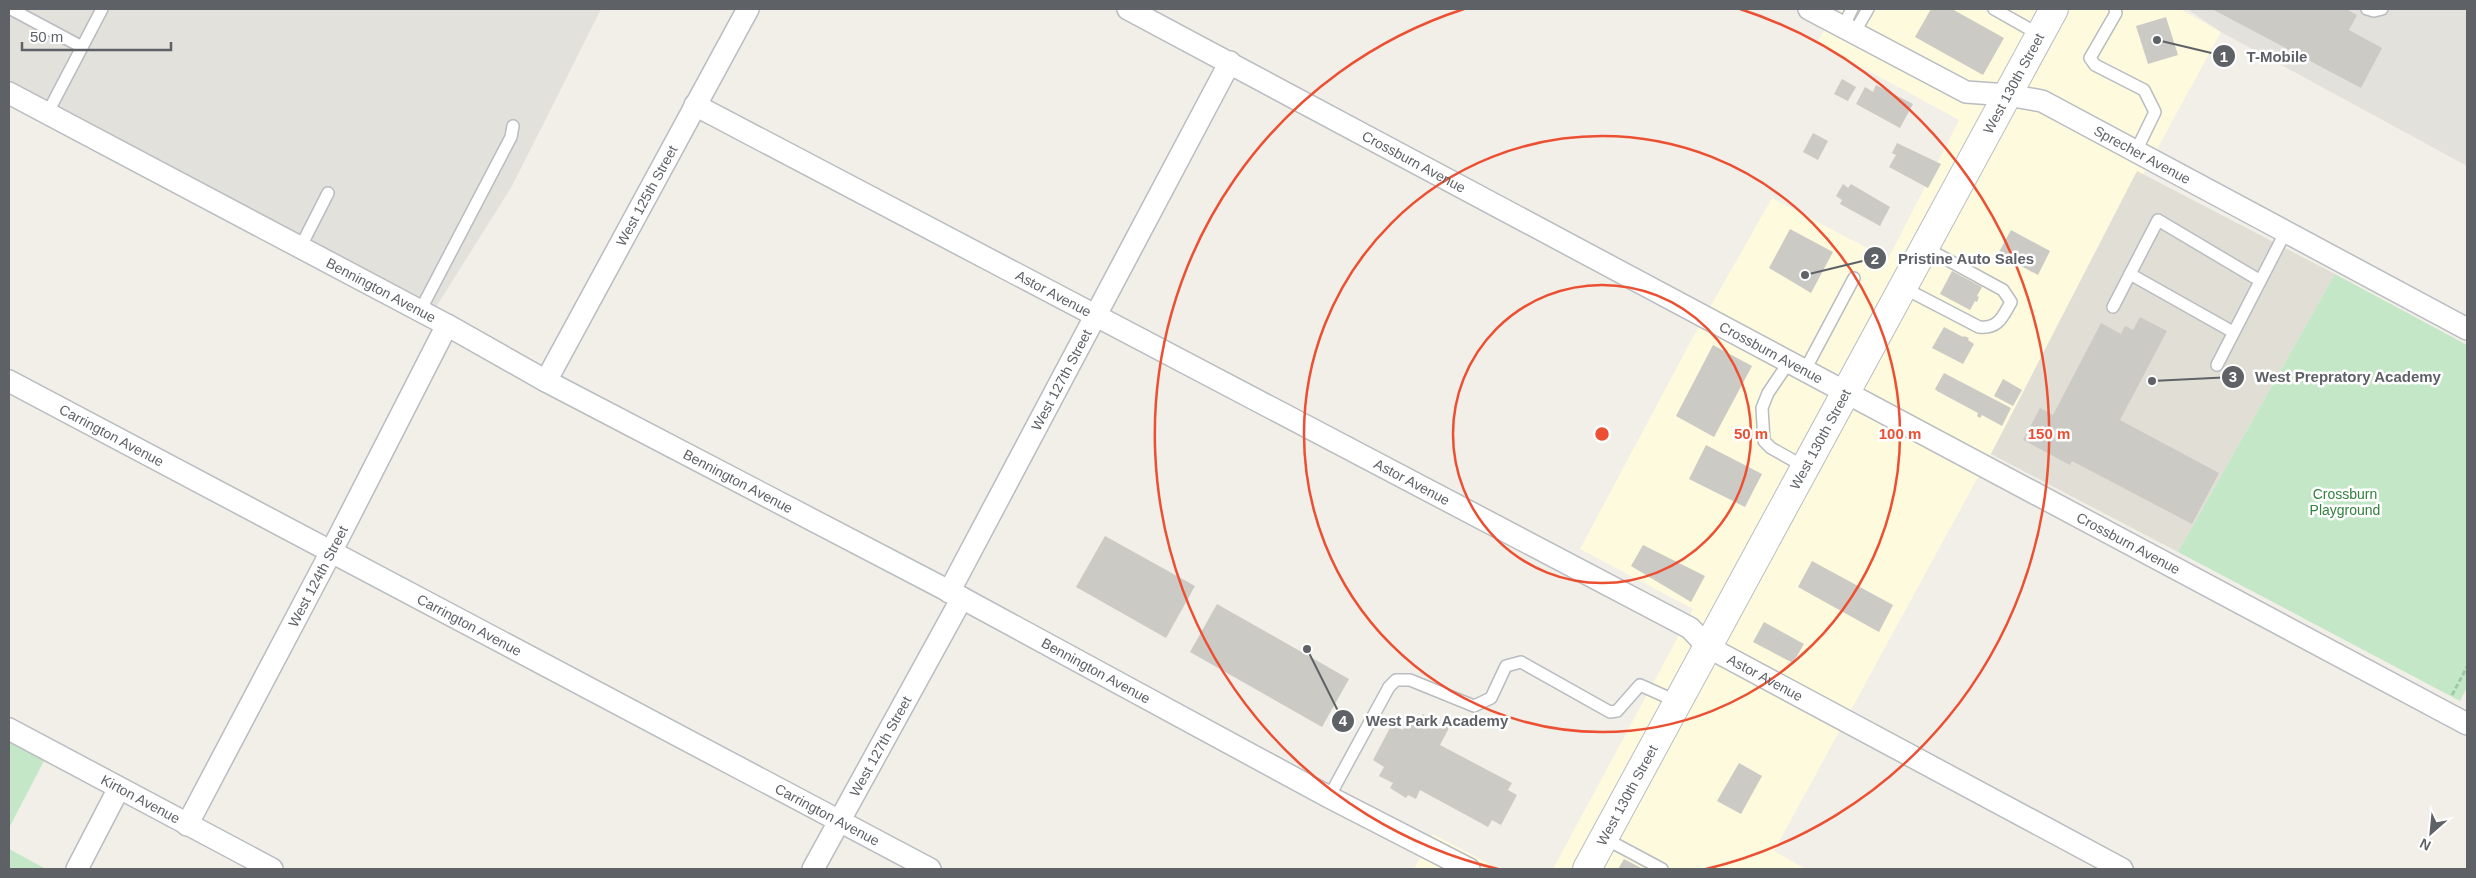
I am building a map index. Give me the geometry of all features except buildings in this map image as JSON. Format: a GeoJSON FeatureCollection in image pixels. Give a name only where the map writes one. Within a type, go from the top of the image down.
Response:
{"type":"FeatureCollection","features":[{"type":"Feature","properties":{"kind":"main road","name":"West 130th Street"},"geometry":{"type":"LineString","coordinates":[[1587,869],[1844,392],[2054,9]]}},
{"type":"Feature","properties":{"kind":"street","name":"West 125th Street"},"geometry":{"type":"LineString","coordinates":[[546,381],[748,9]]}},
{"type":"Feature","properties":{"kind":"street","name":"Crossburn Avenue"},"geometry":{"type":"LineString","coordinates":[[1128,9],[2467,724]]}},
{"type":"Feature","properties":{"kind":"street","name":"Sprecher Avenue"},"geometry":{"type":"LineString","coordinates":[[1809,9],[1850,23],[1966,92],[2008,94],[2042,101],[2467,329]]}},
{"type":"Feature","properties":{"kind":"street","name":"West 127th Street"},"geometry":{"type":"LineString","coordinates":[[813,869],[956,595],[1096,315],[1230,62]]}},
{"type":"Feature","properties":{"kind":"street","name":"Bennington Avenue"},"geometry":{"type":"LineString","coordinates":[[9,93],[447,325],[546,381],[956,595],[1329,798],[1469,869]]}},
{"type":"Feature","properties":{"kind":"street","name":"Astor Avenue"},"geometry":{"type":"LineString","coordinates":[[695,105],[1690,628],[1708,647],[2122,869]]}},
{"type":"Feature","properties":{"kind":"street","name":"West 124th Street"},"geometry":{"type":"LineString","coordinates":[[187,824],[331,552],[447,325]]}},
{"type":"Feature","properties":{"kind":"street","name":"Carrington Avenue"},"geometry":{"type":"LineString","coordinates":[[9,381],[930,869]]}},
{"type":"Feature","properties":{"kind":"street","name":"Kirton Avenue"},"geometry":{"type":"LineString","coordinates":[[9,730],[272,869]]}},
{"type":"Feature","properties":{"kind":"street"},"geometry":{"type":"LineString","coordinates":[[78,869],[119,788]]}},
{"type":"Feature","properties":{"kind":"lane"},"geometry":{"type":"LineString","coordinates":[[11,9],[82,47]]}},
{"type":"Feature","properties":{"kind":"lane"},"geometry":{"type":"LineString","coordinates":[[47,114],[102,9]]}},
{"type":"Feature","properties":{"kind":"lane"},"geometry":{"type":"LineString","coordinates":[[1850,23],[1868,9]]}},
{"type":"Feature","properties":{"kind":"lane"},"geometry":{"type":"LineString","coordinates":[[1994,9],[2040,36]]}},
{"type":"Feature","properties":{"kind":"lane"},"geometry":{"type":"LineString","coordinates":[[2114,9],[2116,13],[2090,58],[2095,65],[2144,90],[2155,112],[2136,152]]}},
{"type":"Feature","properties":{"kind":"lane"},"geometry":{"type":"LineString","coordinates":[[2367,9],[2374,11],[2382,9]]}},
{"type":"Feature","properties":{"kind":"lane"},"geometry":{"type":"LineString","coordinates":[[420,311],[511,137],[513,126]]}},
{"type":"Feature","properties":{"kind":"lane"},"geometry":{"type":"LineString","coordinates":[[300,248],[328,193]]}},
{"type":"Feature","properties":{"kind":"lane"},"geometry":{"type":"LineString","coordinates":[[2113,307],[2158,220],[2258,280]]}},
{"type":"Feature","properties":{"kind":"lane"},"geometry":{"type":"LineString","coordinates":[[2217,365],[2258,280],[2286,231]]}},
{"type":"Feature","properties":{"kind":"lane"},"geometry":{"type":"LineString","coordinates":[[1902,287],[1979,328],[1998,325],[2011,302],[2002,290],[1924,247]]}},
{"type":"Feature","properties":{"kind":"lane"},"geometry":{"type":"LineString","coordinates":[[2130,274],[2233,332]]}},
{"type":"Feature","properties":{"kind":"lane"},"geometry":{"type":"LineString","coordinates":[[1805,467],[1771,448],[1764,441],[1762,408],[1768,393],[1797,366],[1854,278]]}},
{"type":"Feature","properties":{"kind":"lane"},"geometry":{"type":"LineString","coordinates":[[1329,798],[1390,687],[1396,680],[1410,680],[1474,706],[1491,698],[1506,666],[1521,662],[1610,712],[1617,711],[1640,684],[1678,702]]}},
{"type":"Feature","properties":{"kind":"lane"},"geometry":{"type":"LineString","coordinates":[[1603,838],[1662,869]]}},
{"type":"Feature","properties":{"kind":"path"},"geometry":{"type":"LineString","coordinates":[[2452,697],[2467,667]]}},
{"type":"Feature","properties":{"kind":"shaded area"},"geometry":{"type":"Polygon","coordinates":[[[9,9],[601,9],[512,186],[436,307],[9,92],[9,9]]]}},
{"type":"Feature","properties":{"kind":"shaded area"},"geometry":{"type":"Polygon","coordinates":[[[1836,9],[2180,9],[2221,32],[1774,851],[1806,869],[1553,869],[1693,609],[1580,549],[1692,339],[1772,198],[1888,259],[1959,120],[1817,43],[1836,9]]]}},
{"type":"Feature","properties":{"kind":"shaded area"},"geometry":{"type":"Polygon","coordinates":[[[2187,9],[2467,9],[2467,166],[2221,32],[2187,9]]]}},
{"type":"Feature","properties":{"kind":"shaded area"},"geometry":{"type":"Polygon","coordinates":[[[2137,171],[2335,274],[2178,552],[1991,454],[2137,171]]]}},
{"type":"Feature","properties":{"kind":"shaded area"},"geometry":{"type":"Polygon","coordinates":[[[1433,834],[1499,869],[1414,869],[1433,834]]]}},
{"type":"Feature","properties":{"kind":"green space","name":"Crossburn Playground"},"geometry":{"type":"Polygon","coordinates":[[[2335,274],[2467,345],[2467,687],[2460,701],[2178,552],[2335,274]]]}},
{"type":"Feature","properties":{"kind":"green space"},"geometry":{"type":"Polygon","coordinates":[[[9,739],[46,757],[9,828],[9,739]]]}},
{"type":"Feature","properties":{"kind":"green space"},"geometry":{"type":"Polygon","coordinates":[[[9,849],[46,869],[9,869],[9,849]]]}},
{"type":"Feature","properties":{"kind":"place","name":"T-Mobile"},"geometry":{"type":"Point","coordinates":[2157,40]}},
{"type":"Feature","properties":{"kind":"place","name":"Pristine Auto Sales"},"geometry":{"type":"Point","coordinates":[1805,275]}},
{"type":"Feature","properties":{"kind":"place","name":"West Prepratory Academy"},"geometry":{"type":"Point","coordinates":[2152,381]}},
{"type":"Feature","properties":{"kind":"place","name":"West Park Academy"},"geometry":{"type":"Point","coordinates":[1307,649]}}]}
